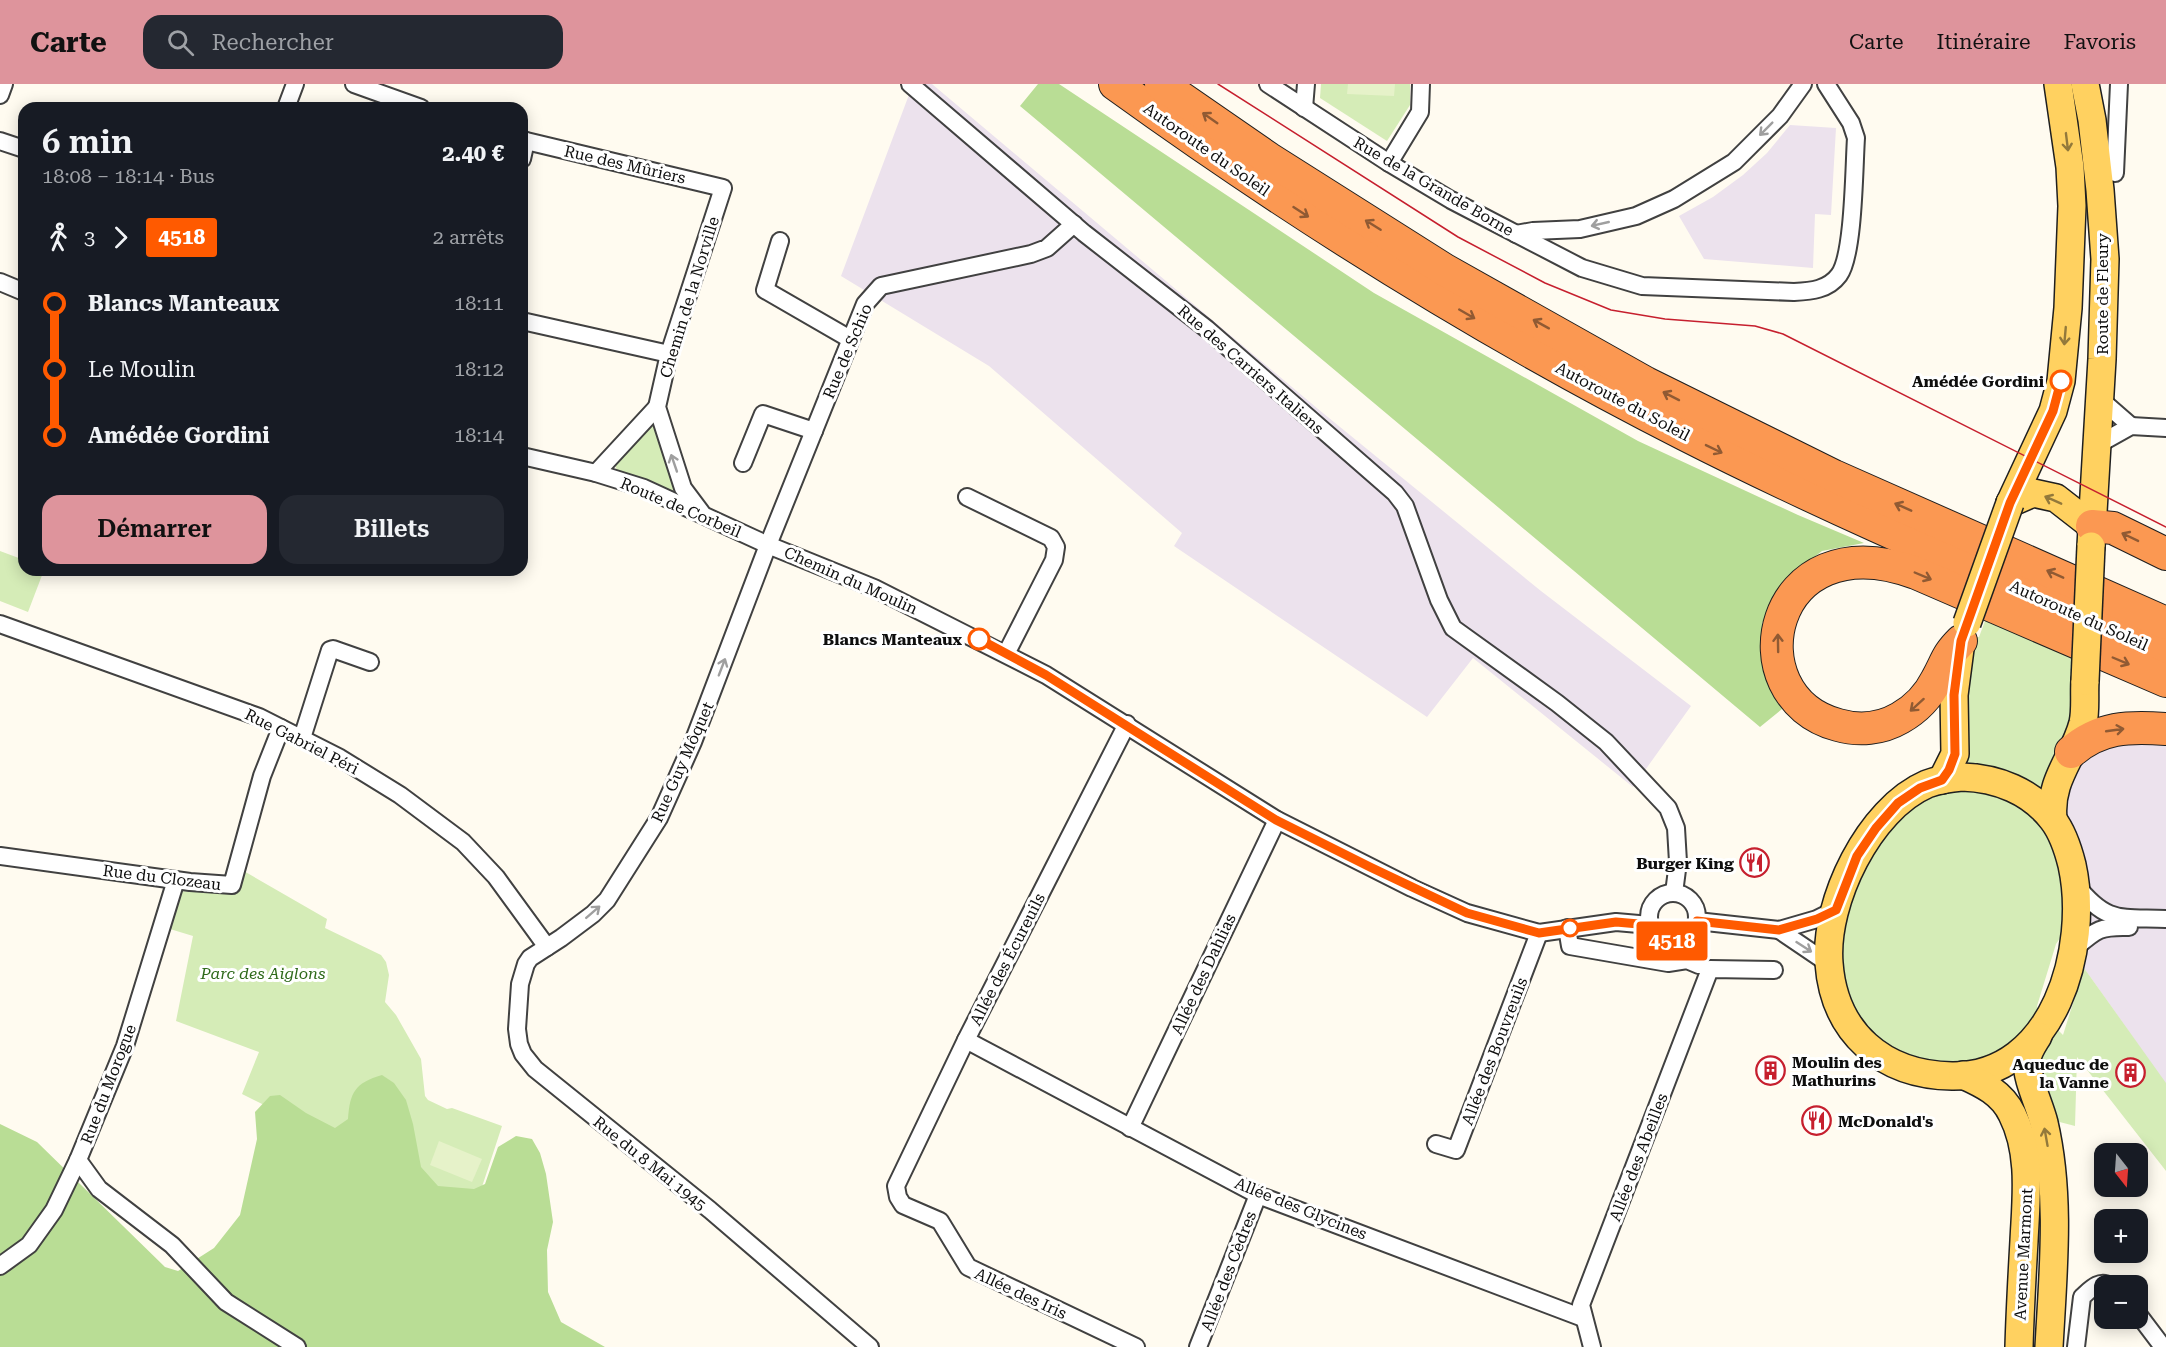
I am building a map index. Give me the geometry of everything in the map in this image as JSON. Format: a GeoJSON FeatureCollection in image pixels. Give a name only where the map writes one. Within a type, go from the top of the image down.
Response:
{"type":"FeatureCollection","features":[{"type":"Feature","properties":{"kind":"highway","name":"Autoroute du Soleil"},"geometry":{"type":"LineString","coordinates":[[1114,84],[1324,228],[1588,383],[1683,433],[1818,499],[2166,653]]}},
{"type":"Feature","properties":{"kind":"highway","name":"Autoroute du Soleil"},"geometry":{"type":"LineString","coordinates":[[1161,84],[1268,158],[1444,270],[1646,383],[1834,476],[2166,623]]}},
{"type":"Feature","properties":{"kind":"highway"},"geometry":{"type":"LineString","coordinates":[[2092,536],[2113,528],[2166,554]]}},
{"type":"Feature","properties":{"kind":"highway"},"geometry":{"type":"LineString","coordinates":[[1964,632],[1948,653],[1933,687],[1917,706],[1890,723],[1863,729],[1825,721],[1800,702],[1790,690],[1783,676],[1777,644],[1783,611],[1793,594],[1806,581],[1838,564],[1875,562],[1916,573],[2166,681]]}},
{"type":"Feature","properties":{"kind":"highway"},"geometry":{"type":"LineString","coordinates":[[2071,752],[2093,735],[2108,731],[2129,728],[2166,729]]}},
{"type":"Feature","properties":{"kind":"main road"},"geometry":{"type":"LineString","coordinates":[[1942,780],[1955,754],[1954,695],[1964,632],[2010,503],[2053,411],[2061,381],[2069,296],[2072,206],[2070,167],[2058,84]]}},
{"type":"Feature","properties":{"kind":"main road"},"geometry":{"type":"LineString","coordinates":[[2085,84],[2108,181]]}},
{"type":"Feature","properties":{"kind":"main road","name":"Route de Fleury"},"geometry":{"type":"LineString","coordinates":[[2053,819],[2053,795],[2058,778],[2083,722],[2100,399],[2108,181]]}},
{"type":"Feature","properties":{"kind":"main road"},"geometry":{"type":"LineString","coordinates":[[2010,503],[2033,493],[2056,498],[2092,536]]}},
{"type":"Feature","properties":{"kind":"main road"},"geometry":{"type":"LineString","coordinates":[[1977,777],[2016,788],[2053,819],[2065,841],[2076,885],[2077,905],[2074,949],[2063,988],[2056,1006],[2039,1032],[2024,1048],[2003,1062],[1984,1071],[1963,1076],[1908,1070],[1875,1053],[1854,1032],[1841,1011],[1829,964],[1836,910],[1857,856],[1876,828],[1898,803],[1927,784],[1942,780],[1977,777]]}},
{"type":"Feature","properties":{"kind":"main road","name":"Avenue Marmont"},"geometry":{"type":"LineString","coordinates":[[2039,1032],[2027,1060],[2046,1134],[2051,1173],[2054,1219],[2049,1347]]}},
{"type":"Feature","properties":{"kind":"main road","name":"Avenue Marmont"},"geometry":{"type":"LineString","coordinates":[[1963,1076],[1979,1082],[2004,1101],[2015,1121],[2032,1185],[2035,1227],[2030,1347]]}},
{"type":"Feature","properties":{"kind":"main road","name":"Avenue Marmont"},"geometry":{"type":"LineString","coordinates":[[2019,1347],[2026,1189],[2025,1160]]}},
{"type":"Feature","properties":{"kind":"main road","name":"Avenue Marmont"},"geometry":{"type":"LineString","coordinates":[[2038,1347],[2051,1173]]}},
{"type":"Feature","properties":{"kind":"street"},"geometry":{"type":"LineString","coordinates":[[0,95],[4,84]]}},
{"type":"Feature","properties":{"kind":"street"},"geometry":{"type":"LineString","coordinates":[[288,102],[295,84]]}},
{"type":"Feature","properties":{"kind":"street"},"geometry":{"type":"LineString","coordinates":[[354,84],[404,102]]}},
{"type":"Feature","properties":{"kind":"street","name":"Rue des Carriers Italiens"},"geometry":{"type":"LineString","coordinates":[[910,84],[1074,224],[1207,329],[1395,493],[1405,506],[1439,600],[1454,628],[1540,690],[1606,742],[1668,808],[1676,828],[1678,862],[1674,893]]}},
{"type":"Feature","properties":{"kind":"street","name":"Rue de la Grande Borne"},"geometry":{"type":"LineString","coordinates":[[1268,84],[1389,163],[1451,200],[1582,268],[1642,286],[1794,292],[1817,290],[1832,282],[1841,273],[1849,243],[1856,138],[1851,123],[1826,84]]}},
{"type":"Feature","properties":{"kind":"street"},"geometry":{"type":"LineString","coordinates":[[1304,108],[1306,84]]}},
{"type":"Feature","properties":{"kind":"street"},"geometry":{"type":"LineString","coordinates":[[1389,163],[1420,112],[1421,84]]}},
{"type":"Feature","properties":{"kind":"street"},"geometry":{"type":"LineString","coordinates":[[1516,234],[1580,229],[1613,222],[1636,216],[1674,199],[1734,162],[1780,116],[1803,84]]}},
{"type":"Feature","properties":{"kind":"street","name":"Route de Fleury"},"geometry":{"type":"LineString","coordinates":[[2108,181],[2119,84]]}},
{"type":"Feature","properties":{"kind":"street"},"geometry":{"type":"LineString","coordinates":[[0,141],[18,147]]}},
{"type":"Feature","properties":{"kind":"street","name":"Rue des Mûriers"},"geometry":{"type":"LineString","coordinates":[[528,142],[723,188]]}},
{"type":"Feature","properties":{"kind":"street","name":"Chemin de la Norville"},"geometry":{"type":"LineString","coordinates":[[596,473],[657,407],[669,354],[723,188]]}},
{"type":"Feature","properties":{"kind":"street","name":"Rue de Schio"},"geometry":{"type":"LineString","coordinates":[[768,545],[865,304],[881,286],[1031,254],[1047,248],[1074,224]]}},
{"type":"Feature","properties":{"kind":"street"},"geometry":{"type":"LineString","coordinates":[[780,241],[765,290],[850,339]]}},
{"type":"Feature","properties":{"kind":"street"},"geometry":{"type":"LineString","coordinates":[[0,282],[18,290]]}},
{"type":"Feature","properties":{"kind":"street"},"geometry":{"type":"LineString","coordinates":[[528,322],[669,354]]}},
{"type":"Feature","properties":{"kind":"street"},"geometry":{"type":"LineString","coordinates":[[2100,399],[2131,426]]}},
{"type":"Feature","properties":{"kind":"street"},"geometry":{"type":"LineString","coordinates":[[657,407],[683,488],[702,514]]}},
{"type":"Feature","properties":{"kind":"street"},"geometry":{"type":"LineString","coordinates":[[744,463],[764,414],[814,431]]}},
{"type":"Feature","properties":{"kind":"street"},"geometry":{"type":"LineString","coordinates":[[2097,445],[2131,426],[2166,428]]}},
{"type":"Feature","properties":{"kind":"street","name":"Route de Corbeil"},"geometry":{"type":"LineString","coordinates":[[528,457],[596,473],[644,488],[768,545]]}},
{"type":"Feature","properties":{"kind":"street"},"geometry":{"type":"LineString","coordinates":[[967,497],[1051,538],[1055,544],[1054,560],[1006,654]]}},
{"type":"Feature","properties":{"kind":"street","name":"Chemin du Moulin"},"geometry":{"type":"LineString","coordinates":[[768,545],[874,588],[1046,675],[1276,820],[1467,913],[1539,933]]}},
{"type":"Feature","properties":{"kind":"street","name":"Rue Guy Môquet"},"geometry":{"type":"LineString","coordinates":[[547,947],[593,914],[607,900],[659,818],[693,742],[768,545]]}},
{"type":"Feature","properties":{"kind":"street","name":"Rue Gabriel Péri"},"geometry":{"type":"LineString","coordinates":[[0,624],[259,717],[340,758],[400,795],[463,842],[496,877],[547,947]]}},
{"type":"Feature","properties":{"kind":"street"},"geometry":{"type":"LineString","coordinates":[[302,738],[330,650],[333,649],[370,662]]}},
{"type":"Feature","properties":{"kind":"street","name":"Allée des Écureuils"},"geometry":{"type":"LineString","coordinates":[[898,1197],[896,1186],[966,1040],[1127,724]]}},
{"type":"Feature","properties":{"kind":"street","name":"Rue du Clozeau"},"geometry":{"type":"LineString","coordinates":[[0,856],[176,880],[232,885],[262,776],[281,728]]}},
{"type":"Feature","properties":{"kind":"street","name":"Allée des Dahlias"},"geometry":{"type":"LineString","coordinates":[[1130,1128],[1276,820]]}},
{"type":"Feature","properties":{"kind":"street","name":"Rue du Morogue"},"geometry":{"type":"LineString","coordinates":[[0,1266],[29,1245],[54,1210],[78,1160],[125,1046],[176,880]]}},
{"type":"Feature","properties":{"kind":"street"},"geometry":{"type":"LineString","coordinates":[[2076,885],[2093,905],[2109,915],[2166,919]]}},
{"type":"Feature","properties":{"kind":"street"},"geometry":{"type":"LineString","coordinates":[[1674,893],[1682,895],[1694,905],[1697,921],[1690,935],[1675,942],[1659,938],[1650,925],[1649,917],[1654,902],[1660,897],[1674,893]]}},
{"type":"Feature","properties":{"kind":"street"},"geometry":{"type":"LineString","coordinates":[[1697,921],[1779,930],[1817,919],[1836,910]]}},
{"type":"Feature","properties":{"kind":"street"},"geometry":{"type":"LineString","coordinates":[[1539,933],[1616,922],[1650,925]]}},
{"type":"Feature","properties":{"kind":"street"},"geometry":{"type":"LineString","coordinates":[[2074,949],[2093,933],[2109,926],[2166,928]]}},
{"type":"Feature","properties":{"kind":"street"},"geometry":{"type":"LineString","coordinates":[[1568,928],[1570,946],[1595,952],[1668,963],[1687,960],[1705,967],[1774,970]]}},
{"type":"Feature","properties":{"kind":"street"},"geometry":{"type":"LineString","coordinates":[[1779,930],[1829,964]]}},
{"type":"Feature","properties":{"kind":"street","name":"Allée des Bouvreuils"},"geometry":{"type":"LineString","coordinates":[[1436,1143],[1456,1150],[1539,933]]}},
{"type":"Feature","properties":{"kind":"street","name":"Rue du 8 Mai 1945"},"geometry":{"type":"LineString","coordinates":[[547,947],[530,957],[526,964],[520,984],[517,1012],[519,1044],[523,1054],[535,1069],[710,1210],[870,1347]]}},
{"type":"Feature","properties":{"kind":"street","name":"Allée des Abeilles"},"geometry":{"type":"LineString","coordinates":[[1592,1347],[1581,1305],[1705,967]]}},
{"type":"Feature","properties":{"kind":"street","name":"Allée des Glycines"},"geometry":{"type":"LineString","coordinates":[[966,1040],[1258,1195],[1583,1318]]}},
{"type":"Feature","properties":{"kind":"street"},"geometry":{"type":"LineString","coordinates":[[78,1160],[99,1189],[172,1245],[226,1302],[297,1347]]}},
{"type":"Feature","properties":{"kind":"street","name":"Allée des Cèdres"},"geometry":{"type":"LineString","coordinates":[[1198,1347],[1258,1195]]}},
{"type":"Feature","properties":{"kind":"street","name":"Allée des Iris"},"geometry":{"type":"LineString","coordinates":[[898,1197],[903,1205],[940,1221],[968,1267],[1136,1347]]}},
{"type":"Feature","properties":{"kind":"street"},"geometry":{"type":"LineString","coordinates":[[2076,1347],[2082,1297],[2094,1287]]}},
{"type":"Feature","properties":{"kind":"street"},"geometry":{"type":"LineString","coordinates":[[2148,1327],[2163,1347]]}},
{"type":"Feature","properties":{"kind":"shaded area"},"geometry":{"type":"Polygon","coordinates":[[[913,84],[932,84],[1318,409],[1541,591],[1691,706],[1633,787],[1473,658],[1427,717],[1174,546],[1182,533],[989,366],[841,276],[913,84]]]}},
{"type":"Feature","properties":{"kind":"shaded area"},"geometry":{"type":"Polygon","coordinates":[[[1790,125],[1836,128],[1831,215],[1815,214],[1813,268],[1704,259],[1679,216],[1713,197],[1743,175],[1767,153],[1790,125]]]}},
{"type":"Feature","properties":{"kind":"shaded area"},"geometry":{"type":"Polygon","coordinates":[[[2104,742],[2166,744],[2166,1084],[2084,968],[2089,946],[2090,881],[2078,835],[2067,814],[2066,793],[2079,764],[2104,742]]]}},
{"type":"Feature","properties":{"kind":"green space"},"geometry":{"type":"Polygon","coordinates":[[[1038,84],[1059,84],[1374,293],[1638,441],[1864,543],[1822,551],[1789,577],[1762,623],[1771,684],[1782,709],[1760,727],[1020,106],[1038,84]]]}},
{"type":"Feature","properties":{"kind":"green space"},"geometry":{"type":"Polygon","coordinates":[[[1321,84],[1410,84],[1410,105],[1387,141],[1320,98],[1321,84]]]}},
{"type":"Feature","properties":{"kind":"green space"},"geometry":{"type":"Polygon","coordinates":[[[1348,84],[1395,84],[1394,96],[1347,94],[1348,84]]]}},
{"type":"Feature","properties":{"kind":"green space"},"geometry":{"type":"Polygon","coordinates":[[[650,425],[656,426],[679,491],[675,495],[617,471],[615,464],[650,425]]]}},
{"type":"Feature","properties":{"kind":"green space"},"geometry":{"type":"Polygon","coordinates":[[[0,551],[18,558],[18,576],[42,576],[28,612],[0,601],[0,551]]]}},
{"type":"Feature","properties":{"kind":"green space"},"geometry":{"type":"Polygon","coordinates":[[[1988,613],[2076,651],[2076,705],[2044,795],[1961,762],[1964,696],[1976,637],[1979,637],[1988,613]]]}},
{"type":"Feature","properties":{"kind":"green space"},"geometry":{"type":"Polygon","coordinates":[[[1948,788],[1997,789],[2047,825],[2065,884],[2062,935],[2056,944],[2037,1006],[2039,1012],[2026,1034],[1982,1062],[1927,1069],[1873,1036],[1852,1006],[1842,967],[1842,931],[1854,884],[1878,839],[1906,810],[1948,788]]]}},
{"type":"Feature","properties":{"kind":"green space","name":"Parc des Aiglons"},"geometry":{"type":"Polygon","coordinates":[[[242,870],[327,919],[325,928],[381,955],[386,962],[389,975],[385,1002],[396,1015],[421,1059],[425,1096],[428,1100],[447,1109],[452,1108],[502,1126],[476,1205],[402,1173],[242,1094],[259,1052],[176,1021],[193,936],[170,929],[179,891],[236,894],[242,870]]]}},
{"type":"Feature","properties":{"kind":"green space"},"geometry":{"type":"Polygon","coordinates":[[[2084,968],[2166,1083],[2166,1171],[2148,1148],[2148,1143],[2144,1143],[2077,1057],[2075,1126],[2052,1120],[2041,1084],[2040,1047],[2055,1027],[2063,1035],[2084,968]]]}},
{"type":"Feature","properties":{"kind":"green space"},"geometry":{"type":"Polygon","coordinates":[[[382,1075],[394,1083],[406,1100],[421,1167],[438,1186],[474,1189],[485,1184],[498,1147],[516,1136],[532,1139],[540,1153],[546,1174],[553,1222],[547,1250],[548,1292],[561,1322],[605,1347],[0,1347],[0,1124],[37,1142],[165,1267],[178,1271],[214,1248],[240,1215],[257,1139],[255,1112],[270,1096],[280,1095],[306,1113],[335,1128],[348,1119],[350,1102],[360,1085],[382,1075]]]}},
{"type":"Feature","properties":{"kind":"green space"},"geometry":{"type":"Polygon","coordinates":[[[439,1141],[482,1159],[472,1182],[430,1165],[439,1141]]]}},
{"type":"Feature","properties":{"kind":"tram line"},"geometry":{"type":"LineString","coordinates":[[1218,84],[1458,237],[1545,283],[1611,310],[1665,319],[1755,326],[1783,334],[2166,527]]}},
{"type":"Feature","properties":{"kind":"bus line","name":"4518"},"geometry":{"type":"LineString","coordinates":[[979,639],[1046,675],[1127,724],[1276,820],[1467,913],[1539,933],[1616,922],[1650,925],[1659,938],[1675,942],[1690,935],[1697,921],[1779,930],[1817,919],[1836,910],[1844,884],[1857,856],[1876,828],[1898,803],[1920,788],[1942,780],[1949,770],[1955,754],[1954,695],[1961,641],[2010,503],[2053,411],[2061,381]]}},
{"type":"Feature","properties":{"kind":"place","name":"Amédée Gordini"},"geometry":{"type":"Point","coordinates":[2061,381]}},
{"type":"Feature","properties":{"kind":"place","name":"Blancs Manteaux"},"geometry":{"type":"Point","coordinates":[979,639]}},
{"type":"Feature","properties":{"kind":"place","name":"Burger King"},"geometry":{"type":"Point","coordinates":[1755,863]}},
{"type":"Feature","properties":{"kind":"place","name":"Moulin des Mathurins"},"geometry":{"type":"Point","coordinates":[1771,1071]}},
{"type":"Feature","properties":{"kind":"place","name":"Aqueduc de la Vanne"},"geometry":{"type":"Point","coordinates":[2130,1073]}},
{"type":"Feature","properties":{"kind":"place","name":"McDonald's"},"geometry":{"type":"Point","coordinates":[1817,1121]}}]}
